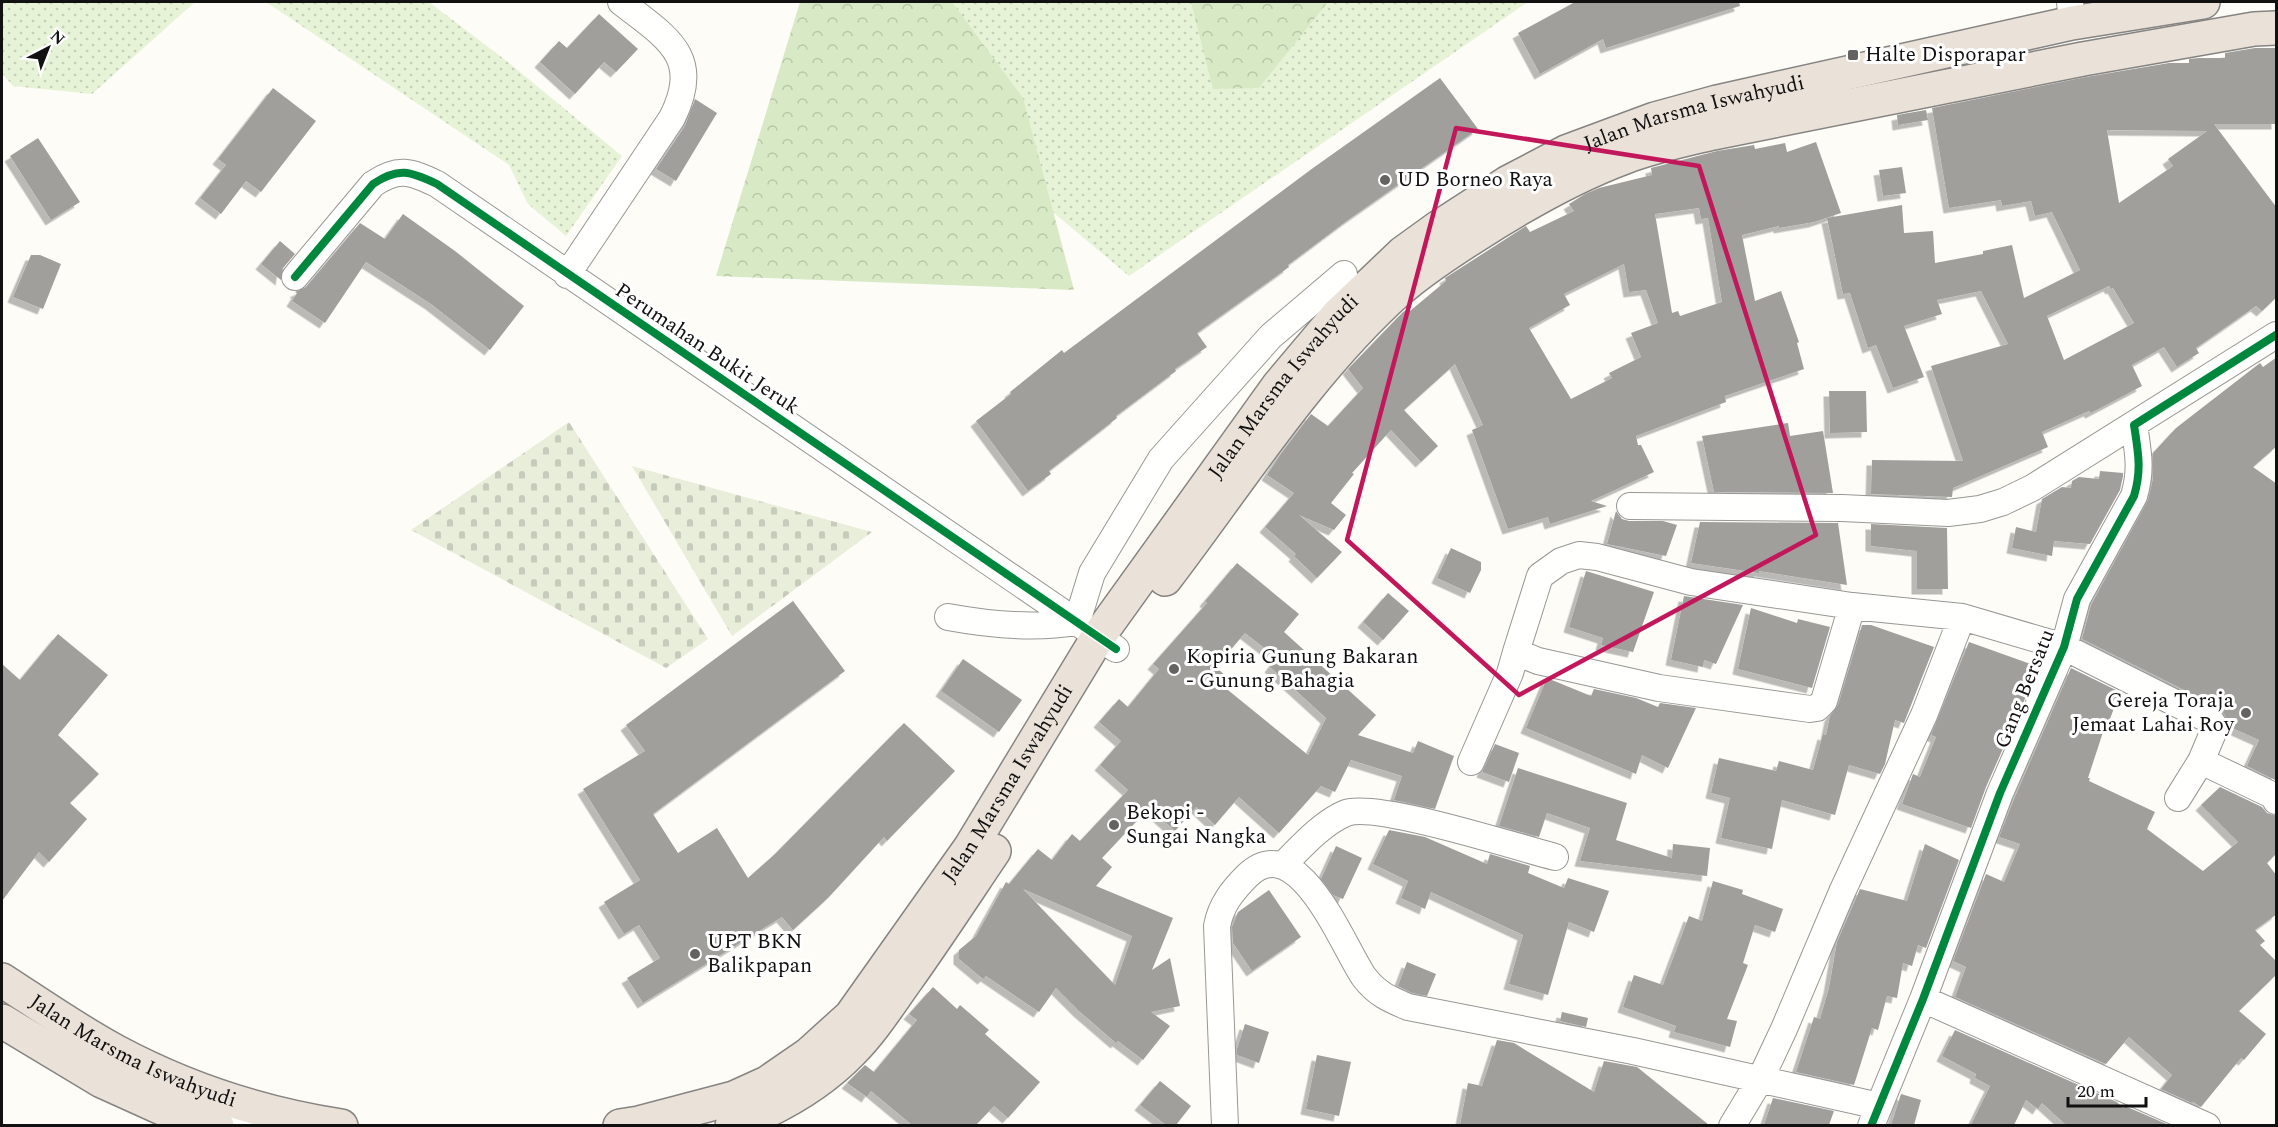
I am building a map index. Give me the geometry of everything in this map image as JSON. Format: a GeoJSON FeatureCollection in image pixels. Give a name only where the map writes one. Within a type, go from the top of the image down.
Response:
{"type":"FeatureCollection","features":[{"type":"Feature","properties":{"kind":"highway","name":"Jalan Marsma Iswahyudi"},"geometry":{"type":"LineString","coordinates":[[620,1125],[639,1123],[714,1104],[767,1083],[809,1054],[851,1016],[970,848],[1097,636],[1279,385],[1338,315],[1368,285],[1403,253],[1438,227],[1508,183],[1566,152],[1655,119],[2071,12],[2203,2]]}},
{"type":"Feature","properties":{"kind":"highway","name":"Jalan Marsma Iswahyudi"},"geometry":{"type":"LineString","coordinates":[[732,1125],[789,1100],[820,1078],[851,1052],[877,1022],[939,934],[1007,830],[1097,636],[1138,615],[1222,506],[1298,400],[1360,330],[1399,290],[1422,271],[1518,208],[1573,179],[1626,157],[1685,139],[2083,59],[2254,29],[2277,28]]}},
{"type":"Feature","properties":{"kind":"highway","name":"Jalan Marsma Iswahyudi"},"geometry":{"type":"LineString","coordinates":[[2,980],[116,1052],[178,1081],[280,1113],[341,1125]]}},
{"type":"Feature","properties":{"kind":"highway","name":"Jalan Marsma Iswahyudi"},"geometry":{"type":"LineString","coordinates":[[2,1021],[102,1081],[164,1109],[217,1125]]}},
{"type":"Feature","properties":{"kind":"street"},"geometry":{"type":"LineString","coordinates":[[567,275],[672,118],[682,98],[685,77],[682,60],[670,42],[621,2]]}},
{"type":"Feature","properties":{"kind":"street","name":"Perumahan Bukit Jeruk"},"geometry":{"type":"LineString","coordinates":[[295,277],[373,184],[388,174],[405,173],[423,177],[437,184],[1097,636]]}},
{"type":"Feature","properties":{"kind":"street"},"geometry":{"type":"LineString","coordinates":[[948,617],[982,624],[1050,626],[1097,636],[1092,573],[1161,459],[1271,336],[1344,274]]}},
{"type":"Feature","properties":{"kind":"street"},"geometry":{"type":"LineString","coordinates":[[1630,506],[1842,508],[1948,513],[1980,509],[2003,502],[2032,488],[2277,335]]}},
{"type":"Feature","properties":{"kind":"street","name":"Gang Bersatu"},"geometry":{"type":"LineString","coordinates":[[1875,1116],[1923,999],[2000,793],[2064,647],[2077,599],[2134,496],[2139,479],[2140,463],[2134,425]]}},
{"type":"Feature","properties":{"kind":"street"},"geometry":{"type":"LineString","coordinates":[[1471,762],[1510,673],[1540,576],[1561,561],[1579,555],[1597,557],[1691,582],[1852,606],[1962,618],[2064,647],[2211,721],[2215,728],[2213,733],[2201,760],[2178,798]]}},
{"type":"Feature","properties":{"kind":"street"},"geometry":{"type":"LineString","coordinates":[[1516,652],[1538,661],[1659,688],[1810,709],[1817,708],[1824,701],[1852,606]]}},
{"type":"Feature","properties":{"kind":"street"},"geometry":{"type":"LineString","coordinates":[[1732,1125],[1761,1078],[1842,892],[1924,715],[1962,618]]}},
{"type":"Feature","properties":{"kind":"street"},"geometry":{"type":"LineString","coordinates":[[2201,760],[2274,796],[2277,802],[2275,815],[2277,820]]}},
{"type":"Feature","properties":{"kind":"street"},"geometry":{"type":"LineString","coordinates":[[1283,865],[1313,834],[1346,813],[1362,810],[1406,818],[1555,858]]}},
{"type":"Feature","properties":{"kind":"street"},"geometry":{"type":"LineString","coordinates":[[1226,1125],[1217,926],[1225,902],[1237,886],[1252,871],[1268,864],[1283,865],[1303,879],[1324,907],[1364,977],[1382,996],[1418,1010],[1761,1078],[1875,1116]]}},
{"type":"Feature","properties":{"kind":"street"},"geometry":{"type":"LineString","coordinates":[[1923,999],[2207,1125]]}},
{"type":"Feature","properties":{"kind":"street"},"geometry":{"type":"LineString","coordinates":[[212,1093],[249,1125]]}},
{"type":"Feature","properties":{"kind":"highlighted area"},"geometry":{"type":"Polygon","coordinates":[[[1456,128],[1699,166],[1816,535],[1519,695],[1347,540],[1456,128]]]}},
{"type":"Feature","properties":{"kind":"green space"},"geometry":{"type":"Polygon","coordinates":[[[2,2],[195,2],[92,94],[13,86],[2,73],[2,2]]]}},
{"type":"Feature","properties":{"kind":"green space"},"geometry":{"type":"Polygon","coordinates":[[[266,2],[429,2],[504,59],[622,156],[566,236],[528,204],[509,165],[266,2]]]}},
{"type":"Feature","properties":{"kind":"green space"},"geometry":{"type":"Polygon","coordinates":[[[800,2],[952,2],[1023,98],[1074,290],[716,276],[800,2]]]}},
{"type":"Feature","properties":{"kind":"green space"},"geometry":{"type":"Polygon","coordinates":[[[803,2],[1528,2],[1129,276],[803,2]]]}},
{"type":"Feature","properties":{"kind":"green space"},"geometry":{"type":"Polygon","coordinates":[[[1191,2],[1328,2],[1259,88],[1213,89],[1191,2]]]}},
{"type":"Feature","properties":{"kind":"green space"},"geometry":{"type":"Polygon","coordinates":[[[569,422],[708,639],[666,668],[411,530],[569,422]]]}},
{"type":"Feature","properties":{"kind":"green space"},"geometry":{"type":"Polygon","coordinates":[[[632,466],[872,532],[732,636],[632,466]]]}},
{"type":"Feature","properties":{"kind":"building"},"geometry":{"type":"Polygon","coordinates":[[[1575,2],[1739,2],[1740,6],[1606,48],[1603,39],[1540,74],[1518,33],[1575,2]]]}},
{"type":"Feature","properties":{"kind":"building"},"geometry":{"type":"Polygon","coordinates":[[[599,14],[638,49],[616,72],[604,62],[575,94],[540,62],[559,41],[567,48],[599,14]]]}},
{"type":"Feature","properties":{"kind":"building"},"geometry":{"type":"Polygon","coordinates":[[[2255,48],[2276,48],[2277,124],[2214,124],[2277,208],[2277,297],[2262,311],[2256,306],[2196,348],[2199,353],[2177,367],[2164,347],[2132,365],[2142,386],[2091,413],[2089,411],[2042,432],[2048,447],[1953,488],[1952,497],[1871,494],[1872,460],[1963,461],[1931,366],[2008,344],[1981,291],[1937,300],[1942,314],[1904,326],[1924,377],[1893,388],[1876,345],[1868,348],[1850,293],[1843,294],[1827,218],[1902,205],[1904,233],[1933,231],[1935,263],[1983,254],[1983,251],[2012,245],[2024,298],[2080,270],[2052,212],[2035,216],[2031,201],[2002,206],[2001,200],[1949,208],[1932,108],[2086,77],[2169,63],[2189,63],[2189,59],[2225,58],[2225,53],[2255,48]],[[2107,130],[2119,203],[2173,166],[2168,159],[2207,131],[2107,130]],[[2109,286],[2047,316],[2064,360],[2134,323],[2113,288],[2109,286]]]}},
{"type":"Feature","properties":{"kind":"building"},"geometry":{"type":"Polygon","coordinates":[[[1440,78],[1478,129],[1348,220],[1288,265],[1289,267],[1197,333],[1207,347],[1175,369],[1176,371],[1116,416],[1117,418],[1049,471],[1051,474],[1028,491],[976,421],[1062,350],[1064,353],[1313,168],[1440,78]]]}},
{"type":"Feature","properties":{"kind":"building"},"geometry":{"type":"Polygon","coordinates":[[[273,88],[316,121],[261,192],[246,181],[221,214],[200,198],[226,165],[218,159],[273,88]]]}},
{"type":"Feature","properties":{"kind":"building"},"geometry":{"type":"Polygon","coordinates":[[[695,99],[717,113],[676,181],[656,169],[685,126],[695,99]]]}},
{"type":"Feature","properties":{"kind":"building"},"geometry":{"type":"Polygon","coordinates":[[[1926,110],[1928,120],[1898,125],[1897,115],[1926,110]]]}},
{"type":"Feature","properties":{"kind":"building"},"geometry":{"type":"Polygon","coordinates":[[[38,138],[80,202],[51,220],[10,156],[38,138]]]}},
{"type":"Feature","properties":{"kind":"building"},"geometry":{"type":"Polygon","coordinates":[[[1816,142],[1841,213],[1814,222],[1779,228],[1779,226],[1742,235],[1755,301],[1781,291],[1799,342],[1797,343],[1804,369],[1725,396],[1726,402],[1636,436],[1638,445],[1641,445],[1654,472],[1591,501],[1607,506],[1550,524],[1548,517],[1508,529],[1472,430],[1483,425],[1455,364],[1404,410],[1438,446],[1421,462],[1391,430],[1352,473],[1354,474],[1331,503],[1346,515],[1334,530],[1299,515],[1342,552],[1317,578],[1294,556],[1296,554],[1265,527],[1294,493],[1267,475],[1280,455],[1311,414],[1328,426],[1363,388],[1348,369],[1403,312],[1408,309],[1410,311],[1446,281],[1445,278],[1526,226],[1530,232],[1574,211],[1569,204],[1585,194],[1599,188],[1652,175],[1651,168],[1717,151],[1754,145],[1755,149],[1785,143],[1787,152],[1816,142]],[[1699,208],[1655,214],[1672,313],[1678,311],[1680,316],[1722,302],[1708,218],[1701,219],[1699,208]],[[1624,264],[1564,294],[1570,305],[1529,328],[1571,399],[1612,378],[1609,373],[1641,357],[1631,333],[1658,323],[1646,290],[1629,292],[1624,264]]]}},
{"type":"Feature","properties":{"kind":"building"},"geometry":{"type":"Polygon","coordinates":[[[1902,167],[1906,193],[1883,196],[1879,170],[1902,167]]]}},
{"type":"Feature","properties":{"kind":"building"},"geometry":{"type":"Polygon","coordinates":[[[403,214],[455,251],[524,306],[490,350],[431,304],[366,262],[325,323],[292,301],[297,293],[295,292],[306,287],[360,223],[385,239],[403,214]]]}},
{"type":"Feature","properties":{"kind":"building"},"geometry":{"type":"Polygon","coordinates":[[[280,241],[295,254],[283,268],[281,280],[261,264],[280,241]]]}},
{"type":"Feature","properties":{"kind":"building"},"geometry":{"type":"Polygon","coordinates":[[[31,255],[40,255],[61,264],[43,309],[13,297],[31,255]]]}},
{"type":"Feature","properties":{"kind":"building"},"geometry":{"type":"Polygon","coordinates":[[[2277,357],[2277,446],[2253,467],[2277,484],[2277,781],[2247,766],[2259,740],[2230,727],[2224,714],[2218,708],[2219,705],[2198,697],[2082,639],[2091,605],[2148,500],[2153,479],[2153,453],[2176,428],[2260,363],[2263,367],[2277,357]]]}},
{"type":"Feature","properties":{"kind":"building"},"geometry":{"type":"Polygon","coordinates":[[[1829,391],[1866,391],[1867,432],[1830,433],[1829,391]]]}},
{"type":"Feature","properties":{"kind":"building"},"geometry":{"type":"Polygon","coordinates":[[[1788,423],[1790,436],[1823,431],[1833,493],[1714,492],[1702,436],[1788,423]]]}},
{"type":"Feature","properties":{"kind":"building"},"geometry":{"type":"Polygon","coordinates":[[[2100,471],[2123,473],[2123,476],[2120,490],[2090,544],[2054,541],[2052,556],[2012,548],[2016,527],[2036,532],[2042,499],[2062,487],[2071,488],[2072,481],[2079,477],[2099,479],[2100,471]]]}},
{"type":"Feature","properties":{"kind":"building"},"geometry":{"type":"Polygon","coordinates":[[[1616,511],[1622,519],[1629,521],[1663,521],[1677,525],[1666,556],[1607,544],[1616,511]]]}},
{"type":"Feature","properties":{"kind":"building"},"geometry":{"type":"Polygon","coordinates":[[[1700,522],[1838,523],[1847,585],[1691,563],[1700,522]]]}},
{"type":"Feature","properties":{"kind":"building"},"geometry":{"type":"Polygon","coordinates":[[[1871,524],[1947,528],[1948,589],[1917,589],[1917,551],[1871,546],[1871,524]]]}},
{"type":"Feature","properties":{"kind":"building"},"geometry":{"type":"Polygon","coordinates":[[[1451,548],[1481,562],[1481,570],[1470,593],[1437,578],[1451,548]]]}},
{"type":"Feature","properties":{"kind":"building"},"geometry":{"type":"Polygon","coordinates":[[[1237,563],[1299,614],[1284,632],[1376,715],[1358,735],[1413,753],[1418,741],[1454,756],[1435,809],[1394,800],[1402,776],[1351,760],[1335,792],[1321,786],[1279,833],[1239,797],[1215,825],[1196,807],[1175,831],[1149,808],[1102,858],[1112,867],[1096,886],[1173,918],[1152,970],[1170,958],[1180,1006],[1151,1012],[1170,1026],[1143,1060],[1118,1041],[1116,1043],[1056,988],[1039,1012],[986,976],[983,979],[959,959],[959,950],[976,936],[1006,882],[1009,884],[1038,849],[1052,860],[1072,834],[1080,841],[1128,790],[1100,765],[1121,741],[1099,722],[1119,699],[1128,707],[1159,669],[1153,664],[1207,603],[1205,601],[1237,563]],[[1245,633],[1216,667],[1229,679],[1223,686],[1308,755],[1326,718],[1270,667],[1277,658],[1245,633]],[[1023,889],[1115,985],[1132,936],[1023,889]]]}},
{"type":"Feature","properties":{"kind":"building"},"geometry":{"type":"Polygon","coordinates":[[[1586,571],[1654,592],[1633,652],[1601,645],[1603,638],[1569,627],[1586,571]]]}},
{"type":"Feature","properties":{"kind":"building"},"geometry":{"type":"Polygon","coordinates":[[[1388,593],[1409,611],[1383,640],[1363,622],[1388,593]]]}},
{"type":"Feature","properties":{"kind":"building"},"geometry":{"type":"Polygon","coordinates":[[[1684,596],[1743,605],[1716,664],[1704,660],[1703,667],[1671,660],[1684,596]]]}},
{"type":"Feature","properties":{"kind":"building"},"geometry":{"type":"Polygon","coordinates":[[[793,601],[845,671],[653,814],[678,853],[717,828],[748,878],[775,854],[904,723],[955,771],[887,841],[884,837],[829,897],[793,930],[782,917],[643,1003],[627,978],[660,958],[639,925],[624,934],[604,902],[640,880],[583,789],[645,751],[626,725],[793,601]]]}},
{"type":"Feature","properties":{"kind":"building"},"geometry":{"type":"Polygon","coordinates":[[[1751,608],[1797,623],[1798,619],[1830,627],[1812,688],[1738,669],[1751,608]]]}},
{"type":"Feature","properties":{"kind":"building"},"geometry":{"type":"Polygon","coordinates":[[[1862,625],[1871,625],[1934,647],[1904,723],[1895,720],[1885,764],[1880,774],[1849,765],[1835,815],[1782,800],[1772,849],[1721,838],[1730,798],[1711,793],[1719,758],[1776,771],[1779,761],[1813,770],[1823,734],[1826,735],[1830,716],[1838,705],[1862,625]]]}},
{"type":"Feature","properties":{"kind":"building"},"geometry":{"type":"Polygon","coordinates":[[[58,634],[108,675],[58,735],[99,774],[70,803],[87,819],[49,862],[39,852],[2,901],[2,664],[20,680],[58,634]]]}},
{"type":"Feature","properties":{"kind":"building"},"geometry":{"type":"Polygon","coordinates":[[[1969,642],[2039,667],[1986,787],[1971,828],[1902,804],[1913,774],[1920,777],[1936,737],[1931,735],[1969,642]]]}},
{"type":"Feature","properties":{"kind":"building"},"geometry":{"type":"Polygon","coordinates":[[[963,659],[1022,700],[999,732],[941,691],[963,659]]]}},
{"type":"Feature","properties":{"kind":"building"},"geometry":{"type":"Polygon","coordinates":[[[2071,668],[2120,692],[2107,727],[2105,726],[2089,781],[2155,812],[2147,829],[2203,871],[2238,842],[2201,805],[2220,787],[2262,807],[2267,813],[2277,816],[2277,853],[2267,863],[2277,876],[2277,914],[2255,930],[2265,941],[2260,945],[2277,962],[2277,974],[2239,1011],[2266,1034],[2244,1060],[2241,1058],[2201,1107],[2161,1089],[2172,1075],[2129,1037],[2106,1064],[1955,997],[1966,967],[1953,961],[1986,874],[2004,882],[2020,844],[1999,837],[2071,668]]]}},
{"type":"Feature","properties":{"kind":"building"},"geometry":{"type":"Polygon","coordinates":[[[1547,678],[1591,696],[1594,689],[1636,698],[1658,707],[1660,703],[1696,708],[1668,768],[1642,755],[1636,774],[1526,728],[1547,678]]]}},
{"type":"Feature","properties":{"kind":"building"},"geometry":{"type":"Polygon","coordinates":[[[1495,744],[1519,753],[1509,782],[1482,772],[1495,744]]]}},
{"type":"Feature","properties":{"kind":"building"},"geometry":{"type":"Polygon","coordinates":[[[1518,768],[1627,803],[1616,840],[1672,858],[1673,844],[1710,848],[1707,876],[1580,861],[1590,828],[1547,813],[1539,837],[1499,826],[1518,768]]]}},
{"type":"Feature","properties":{"kind":"building"},"geometry":{"type":"Polygon","coordinates":[[[1389,830],[1425,837],[1487,864],[1490,854],[1530,866],[1528,873],[1564,888],[1568,878],[1609,891],[1594,932],[1569,922],[1548,995],[1509,984],[1523,935],[1431,892],[1425,909],[1401,898],[1408,881],[1373,864],[1389,830]]]}},
{"type":"Feature","properties":{"kind":"building"},"geometry":{"type":"Polygon","coordinates":[[[1925,844],[1959,860],[1926,948],[1918,945],[1912,966],[1903,963],[1897,998],[1887,996],[1878,1030],[1872,1028],[1854,1085],[1796,1072],[1814,1017],[1820,1019],[1829,988],[1837,942],[1860,889],[1907,901],[1925,844]]]}},
{"type":"Feature","properties":{"kind":"building"},"geometry":{"type":"Polygon","coordinates":[[[1336,846],[1362,858],[1343,899],[1333,895],[1321,879],[1336,846]]]}},
{"type":"Feature","properties":{"kind":"building"},"geometry":{"type":"Polygon","coordinates":[[[1713,881],[1743,890],[1742,894],[1783,909],[1775,932],[1755,925],[1743,963],[1748,965],[1727,1019],[1737,1021],[1730,1047],[1674,1032],[1676,1026],[1623,1007],[1634,975],[1663,985],[1689,916],[1702,921],[1713,881]]]}},
{"type":"Feature","properties":{"kind":"building"},"geometry":{"type":"Polygon","coordinates":[[[1269,890],[1301,937],[1252,971],[1233,943],[1232,927],[1238,912],[1269,890]]]}},
{"type":"Feature","properties":{"kind":"building"},"geometry":{"type":"Polygon","coordinates":[[[1407,962],[1436,974],[1427,996],[1412,993],[1398,986],[1407,962]]]}},
{"type":"Feature","properties":{"kind":"building"},"geometry":{"type":"Polygon","coordinates":[[[933,987],[957,1009],[960,1005],[989,1030],[985,1034],[1040,1082],[1008,1118],[994,1106],[976,1125],[912,1125],[871,1091],[867,1097],[847,1083],[865,1065],[874,1072],[917,1020],[909,1014],[933,987]]]}},
{"type":"Feature","properties":{"kind":"building"},"geometry":{"type":"Polygon","coordinates":[[[1562,1012],[1588,1018],[1586,1027],[1560,1021],[1562,1012]]]}},
{"type":"Feature","properties":{"kind":"building"},"geometry":{"type":"Polygon","coordinates":[[[1245,1024],[1269,1032],[1259,1063],[1237,1055],[1245,1024]]]}},
{"type":"Feature","properties":{"kind":"building"},"geometry":{"type":"Polygon","coordinates":[[[1955,1030],[2117,1102],[2123,1108],[2125,1106],[2169,1125],[2066,1125],[2042,1103],[2038,1109],[2026,1100],[2014,1125],[1971,1125],[1990,1086],[1975,1078],[1976,1074],[1942,1056],[1955,1030]]]}},
{"type":"Feature","properties":{"kind":"building"},"geometry":{"type":"Polygon","coordinates":[[[1497,1040],[1514,1043],[1594,1092],[1604,1061],[1637,1067],[1709,1125],[1460,1125],[1468,1083],[1482,1086],[1497,1040]]]}},
{"type":"Feature","properties":{"kind":"building"},"geometry":{"type":"Polygon","coordinates":[[[1317,1055],[1351,1062],[1339,1116],[1306,1109],[1317,1055]]]}},
{"type":"Feature","properties":{"kind":"building"},"geometry":{"type":"Polygon","coordinates":[[[1160,1081],[1191,1106],[1176,1125],[1166,1125],[1140,1105],[1160,1081]]]}},
{"type":"Feature","properties":{"kind":"building"},"geometry":{"type":"Polygon","coordinates":[[[1901,1094],[1921,1100],[1914,1125],[1891,1125],[1901,1094]]]}},
{"type":"Feature","properties":{"kind":"building"},"geometry":{"type":"Polygon","coordinates":[[[1773,1098],[1834,1111],[1829,1125],[1764,1125],[1773,1098]]]}},
{"type":"Feature","properties":{"kind":"cycle path"},"geometry":{"type":"LineString","coordinates":[[295,277],[373,184],[397,173],[411,174],[437,184],[1116,649]]}},
{"type":"Feature","properties":{"kind":"cycle path"},"geometry":{"type":"LineString","coordinates":[[1871,1126],[1923,999],[2000,793],[2064,647],[2077,599],[2134,496],[2139,469],[2134,425],[2276,335]]}},
{"type":"Feature","properties":{"kind":"place","name":"Halte Disporapar"},"geometry":{"type":"Point","coordinates":[1853,55]}},
{"type":"Feature","properties":{"kind":"place","name":"UD Borneo Raya"},"geometry":{"type":"Point","coordinates":[1385,180]}},
{"type":"Feature","properties":{"kind":"place","name":"Kopiria Gunung Bakaran - Gunung Bahagia"},"geometry":{"type":"Point","coordinates":[1174,669]}},
{"type":"Feature","properties":{"kind":"place","name":"Gereja Toraja Jemaat Lahai Roy"},"geometry":{"type":"Point","coordinates":[2246,713]}},
{"type":"Feature","properties":{"kind":"place","name":"Bekopi - Sungai Nangka"},"geometry":{"type":"Point","coordinates":[1114,825]}},
{"type":"Feature","properties":{"kind":"place","name":"UPT BKN Balikpapan"},"geometry":{"type":"Point","coordinates":[695,954]}}]}
